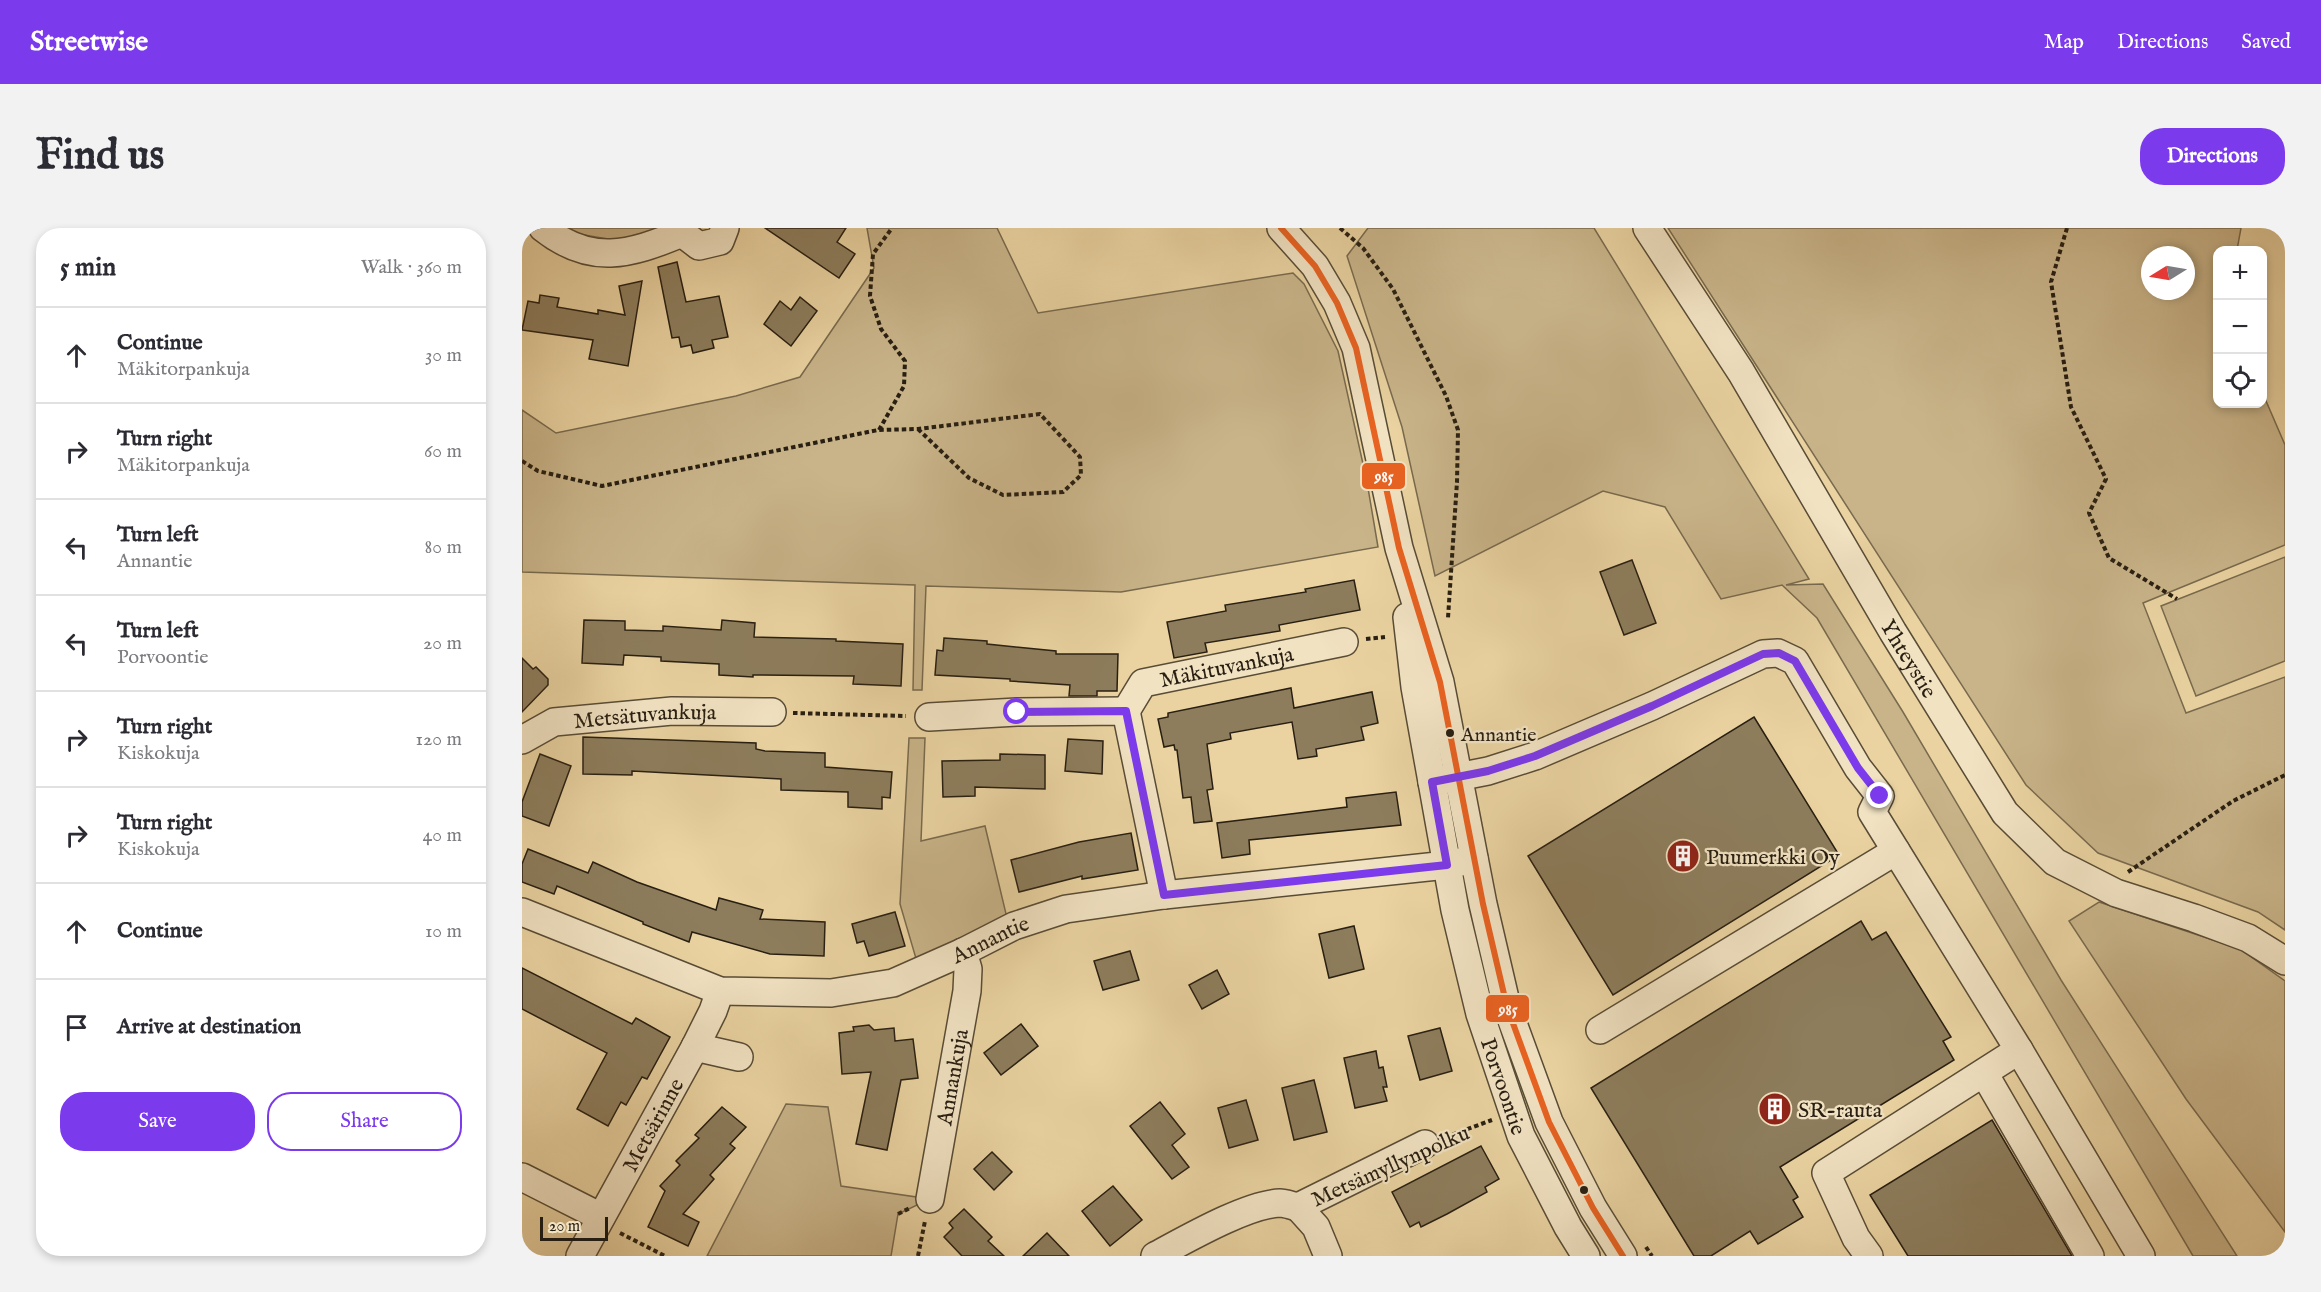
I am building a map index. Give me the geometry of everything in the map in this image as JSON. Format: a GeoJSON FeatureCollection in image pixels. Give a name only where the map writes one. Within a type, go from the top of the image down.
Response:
{"type":"FeatureCollection","features":[{"type":"Feature","properties":{"kind":"street"},"geometry":{"type":"LineString","coordinates":[[543,228],[558,239],[590,253],[621,253],[661,242],[682,230],[699,246],[720,241],[725,228]]}},
{"type":"Feature","properties":{"kind":"street","name":"Porvoontie"},"geometry":{"type":"LineString","coordinates":[[1281,228],[1315,266],[1337,303],[1356,348],[1399,548],[1440,682],[1474,859],[1507,1007],[1549,1122],[1593,1208],[1631,1246]]}},
{"type":"Feature","properties":{"kind":"street","name":"Yhteystie"},"geometry":{"type":"LineString","coordinates":[[1647,228],[1741,372],[1893,632],[2005,813],[2055,862],[2116,893],[2248,938],[2285,961]]}},
{"type":"Feature","properties":{"kind":"street","name":"Porvoontie"},"geometry":{"type":"LineString","coordinates":[[1399,548],[1415,687],[1455,910],[1480,1014],[1521,1136],[1568,1227],[1586,1256]]}},
{"type":"Feature","properties":{"kind":"street","name":"Mäkituvankuja"},"geometry":{"type":"LineString","coordinates":[[1126,711],[1143,683],[1344,642]]}},
{"type":"Feature","properties":{"kind":"street"},"geometry":{"type":"LineString","coordinates":[[1432,782],[1488,771],[1535,756],[1652,706],[1750,658],[1779,653],[1795,661],[1858,768],[1880,796],[1872,812],[2019,1050],[2141,1256]]}},
{"type":"Feature","properties":{"kind":"street","name":"Metsätuvankuja"},"geometry":{"type":"LineString","coordinates":[[522,740],[554,722],[672,711],[772,712]]}},
{"type":"Feature","properties":{"kind":"street"},"geometry":{"type":"LineString","coordinates":[[929,717],[1017,712],[1126,711],[1164,895]]}},
{"type":"Feature","properties":{"kind":"street"},"geometry":{"type":"LineString","coordinates":[[1600,1030],[1896,851]]}},
{"type":"Feature","properties":{"kind":"street","name":"Annantie"},"geometry":{"type":"LineString","coordinates":[[522,912],[720,991],[831,993],[893,983],[1014,926],[1066,909],[1164,895],[1447,865],[1474,859]]}},
{"type":"Feature","properties":{"kind":"street","name":"Annankuja"},"geometry":{"type":"LineString","coordinates":[[930,1199],[967,991],[968,969],[963,952]]}},
{"type":"Feature","properties":{"kind":"street","name":"Metsärinne"},"geometry":{"type":"LineString","coordinates":[[580,1256],[608,1224],[714,1011],[720,991]]}},
{"type":"Feature","properties":{"kind":"street"},"geometry":{"type":"LineString","coordinates":[[695,1047],[739,1058]]}},
{"type":"Feature","properties":{"kind":"street"},"geometry":{"type":"LineString","coordinates":[[1869,1256],[1856,1238],[1826,1173],[2019,1050]]}},
{"type":"Feature","properties":{"kind":"street"},"geometry":{"type":"LineString","coordinates":[[1984,1073],[2090,1256]]}},
{"type":"Feature","properties":{"kind":"street","name":"Metsämyllynpolku"},"geometry":{"type":"LineString","coordinates":[[1155,1256],[1257,1207],[1281,1203],[1298,1207],[1425,1144]]}},
{"type":"Feature","properties":{"kind":"street"},"geometry":{"type":"LineString","coordinates":[[522,1177],[608,1224]]}},
{"type":"Feature","properties":{"kind":"street"},"geometry":{"type":"LineString","coordinates":[[1298,1207],[1316,1227],[1328,1256]]}},
{"type":"Feature","properties":{"kind":"path"},"geometry":{"type":"LineString","coordinates":[[878,430],[904,386],[905,361],[881,329],[870,296],[873,254],[892,228]]}},
{"type":"Feature","properties":{"kind":"path"},"geometry":{"type":"LineString","coordinates":[[1340,228],[1363,248],[1393,289],[1446,396],[1458,430],[1448,626]]}},
{"type":"Feature","properties":{"kind":"path"},"geometry":{"type":"LineString","coordinates":[[2067,228],[2051,282],[2071,407],[2106,478],[2089,513],[2109,558],[2177,599]]}},
{"type":"Feature","properties":{"kind":"path"},"geometry":{"type":"LineString","coordinates":[[522,461],[538,471],[602,486],[878,430],[918,429],[1040,414],[1080,457],[1081,475],[1063,492],[1003,495],[969,478],[918,429]]}},
{"type":"Feature","properties":{"kind":"path"},"geometry":{"type":"LineString","coordinates":[[772,712],[929,717]]}},
{"type":"Feature","properties":{"kind":"path"},"geometry":{"type":"LineString","coordinates":[[2106,888],[2233,801],[2285,775]]}},
{"type":"Feature","properties":{"kind":"path","name":"Metsämyllynpolku"},"geometry":{"type":"LineString","coordinates":[[1425,1144],[1493,1120]]}},
{"type":"Feature","properties":{"kind":"path"},"geometry":{"type":"LineString","coordinates":[[918,1256],[930,1199]]}},
{"type":"Feature","properties":{"kind":"path"},"geometry":{"type":"LineString","coordinates":[[608,1224],[665,1256]]}},
{"type":"Feature","properties":{"kind":"path"},"geometry":{"type":"LineString","coordinates":[[1631,1246],[1653,1256]]}},
{"type":"Feature","properties":{"kind":"shaded area"},"geometry":{"type":"Polygon","coordinates":[[[563,228],[662,228],[619,241],[567,232],[563,228]]]}},
{"type":"Feature","properties":{"kind":"shaded area"},"geometry":{"type":"Polygon","coordinates":[[[867,228],[997,228],[1038,313],[1293,273],[1304,284],[1338,351],[1367,482],[1378,547],[1121,592],[926,586],[922,690],[913,690],[915,585],[522,572],[522,410],[556,433],[736,396],[800,377],[874,268],[867,228]]]}},
{"type":"Feature","properties":{"kind":"shaded area"},"geometry":{"type":"Polygon","coordinates":[[[1368,228],[1594,228],[1809,579],[1786,585],[1823,584],[1903,712],[2061,980],[2237,1256],[2193,1256],[1817,618],[1782,585],[1721,599],[1665,507],[1603,491],[1435,576],[1402,427],[1347,256],[1368,228]]]}},
{"type":"Feature","properties":{"kind":"shaded area"},"geometry":{"type":"Polygon","coordinates":[[[1668,228],[2241,228],[2238,246],[2213,246],[2213,408],[2267,408],[2267,403],[2285,445],[2285,545],[2143,603],[2186,713],[2285,677],[2285,930],[2258,912],[2098,853],[2026,785],[1668,228]]]}},
{"type":"Feature","properties":{"kind":"shaded area"},"geometry":{"type":"Polygon","coordinates":[[[2285,557],[2285,661],[2196,696],[2161,606],[2285,557]]]}},
{"type":"Feature","properties":{"kind":"shaded area"},"geometry":{"type":"Polygon","coordinates":[[[909,738],[925,738],[921,841],[985,826],[1007,918],[917,962],[900,904],[909,738]]]}},
{"type":"Feature","properties":{"kind":"shaded area"},"geometry":{"type":"Polygon","coordinates":[[[2099,902],[2240,949],[2285,981],[2285,1232],[2186,1099],[2069,921],[2099,902]]]}},
{"type":"Feature","properties":{"kind":"shaded area"},"geometry":{"type":"Polygon","coordinates":[[[786,1104],[828,1107],[841,1186],[930,1199],[898,1214],[891,1256],[707,1256],[786,1104]]]}},
{"type":"Feature","properties":{"kind":"building"},"geometry":{"type":"Polygon","coordinates":[[[765,228],[846,228],[837,242],[855,254],[839,278],[765,228]]]}},
{"type":"Feature","properties":{"kind":"building"},"geometry":{"type":"Polygon","coordinates":[[[677,262],[686,302],[719,296],[728,337],[712,340],[714,348],[693,353],[691,345],[681,347],[679,337],[672,338],[658,267],[677,262]]]}},
{"type":"Feature","properties":{"kind":"building"},"geometry":{"type":"Polygon","coordinates":[[[642,281],[628,366],[589,359],[593,340],[522,330],[528,301],[539,303],[540,295],[559,298],[557,307],[598,314],[598,310],[625,315],[619,286],[642,281]]]}},
{"type":"Feature","properties":{"kind":"building"},"geometry":{"type":"Polygon","coordinates":[[[800,297],[817,311],[791,346],[764,324],[780,301],[791,310],[800,297]]]}},
{"type":"Feature","properties":{"kind":"building"},"geometry":{"type":"Polygon","coordinates":[[[1632,560],[1656,623],[1624,635],[1600,572],[1632,560]]]}},
{"type":"Feature","properties":{"kind":"building"},"geometry":{"type":"Polygon","coordinates":[[[1354,580],[1360,610],[1279,625],[1280,631],[1205,643],[1207,652],[1174,658],[1167,622],[1226,611],[1225,605],[1306,592],[1305,589],[1354,580]]]}},
{"type":"Feature","properties":{"kind":"building"},"geometry":{"type":"Polygon","coordinates":[[[584,620],[625,621],[625,630],[663,631],[663,626],[721,630],[722,620],[755,623],[754,637],[836,639],[836,641],[903,644],[901,686],[853,684],[854,676],[719,675],[719,664],[661,661],[661,657],[624,655],[623,665],[582,663],[584,620]]]}},
{"type":"Feature","properties":{"kind":"building"},"geometry":{"type":"Polygon","coordinates":[[[944,638],[987,641],[987,644],[1056,651],[1056,654],[1118,654],[1117,691],[1097,691],[1097,696],[1069,696],[1070,685],[935,675],[937,650],[943,651],[944,638]]]}},
{"type":"Feature","properties":{"kind":"building"},"geometry":{"type":"Polygon","coordinates":[[[522,658],[548,679],[548,685],[522,712],[522,658]]]}},
{"type":"Feature","properties":{"kind":"building"},"geometry":{"type":"Polygon","coordinates":[[[1291,688],[1294,708],[1372,692],[1378,723],[1361,727],[1364,740],[1316,749],[1317,756],[1298,759],[1292,722],[1230,733],[1231,739],[1207,744],[1213,789],[1207,790],[1212,821],[1194,823],[1191,797],[1183,798],[1177,750],[1174,745],[1164,747],[1158,719],[1168,717],[1168,713],[1291,688]]]}},
{"type":"Feature","properties":{"kind":"building","name":"Puumerkki Oy"},"geometry":{"type":"Polygon","coordinates":[[[1754,717],[1839,855],[1613,995],[1528,856],[1754,717]]]}},
{"type":"Feature","properties":{"kind":"building"},"geometry":{"type":"Polygon","coordinates":[[[583,737],[756,743],[756,749],[765,751],[825,753],[825,767],[892,772],[890,798],[882,797],[882,809],[848,807],[848,792],[781,790],[781,779],[632,771],[632,775],[583,774],[583,737]]]}},
{"type":"Feature","properties":{"kind":"building"},"geometry":{"type":"Polygon","coordinates":[[[1068,739],[1103,741],[1102,774],[1065,771],[1068,739]]]}},
{"type":"Feature","properties":{"kind":"building"},"geometry":{"type":"Polygon","coordinates":[[[540,754],[571,766],[549,826],[522,816],[522,802],[540,754]]]}},
{"type":"Feature","properties":{"kind":"building"},"geometry":{"type":"Polygon","coordinates":[[[1000,754],[1045,755],[1045,789],[975,787],[975,796],[943,797],[942,761],[1000,760],[1000,754]]]}},
{"type":"Feature","properties":{"kind":"building"},"geometry":{"type":"Polygon","coordinates":[[[1396,792],[1401,825],[1249,840],[1250,854],[1222,858],[1217,823],[1347,807],[1346,798],[1396,792]]]}},
{"type":"Feature","properties":{"kind":"building"},"geometry":{"type":"Polygon","coordinates":[[[1131,833],[1138,870],[1082,879],[1082,876],[1019,892],[1011,860],[1079,842],[1131,833]]]}},
{"type":"Feature","properties":{"kind":"building"},"geometry":{"type":"Polygon","coordinates":[[[528,849],[588,873],[593,862],[637,882],[716,910],[719,898],[763,910],[760,919],[825,922],[824,956],[770,954],[692,932],[689,942],[557,886],[554,894],[522,882],[522,864],[528,849]]]}},
{"type":"Feature","properties":{"kind":"building"},"geometry":{"type":"Polygon","coordinates":[[[895,912],[905,946],[869,956],[864,941],[857,943],[852,924],[895,912]]]}},
{"type":"Feature","properties":{"kind":"building","name":"SR-rauta"},"geometry":{"type":"Polygon","coordinates":[[[1861,921],[1872,940],[1886,932],[1951,1037],[1943,1041],[1954,1060],[1780,1167],[1798,1197],[1793,1200],[1803,1217],[1758,1244],[1750,1231],[1711,1256],[1694,1256],[1591,1088],[1861,921]]]}},
{"type":"Feature","properties":{"kind":"building"},"geometry":{"type":"Polygon","coordinates":[[[1354,926],[1364,969],[1329,978],[1319,934],[1354,926]]]}},
{"type":"Feature","properties":{"kind":"building"},"geometry":{"type":"Polygon","coordinates":[[[1130,951],[1139,980],[1103,990],[1094,961],[1130,951]]]}},
{"type":"Feature","properties":{"kind":"building"},"geometry":{"type":"Polygon","coordinates":[[[522,968],[632,1024],[636,1018],[670,1037],[647,1079],[642,1077],[626,1105],[621,1102],[608,1126],[577,1109],[607,1053],[522,1009],[522,968]]]}},
{"type":"Feature","properties":{"kind":"building"},"geometry":{"type":"Polygon","coordinates":[[[1217,970],[1229,994],[1202,1009],[1189,985],[1217,970]]]}},
{"type":"Feature","properties":{"kind":"building"},"geometry":{"type":"Polygon","coordinates":[[[1021,1024],[1038,1046],[1001,1075],[984,1053],[1021,1024]]]}},
{"type":"Feature","properties":{"kind":"building"},"geometry":{"type":"Polygon","coordinates":[[[869,1025],[874,1030],[894,1028],[895,1041],[913,1039],[918,1078],[901,1080],[887,1150],[856,1144],[871,1072],[842,1074],[839,1033],[854,1031],[853,1027],[869,1025]]]}},
{"type":"Feature","properties":{"kind":"building"},"geometry":{"type":"Polygon","coordinates":[[[1440,1028],[1452,1071],[1420,1080],[1408,1036],[1440,1028]]]}},
{"type":"Feature","properties":{"kind":"building"},"geometry":{"type":"Polygon","coordinates":[[[1376,1051],[1379,1068],[1383,1067],[1387,1087],[1383,1087],[1387,1101],[1355,1108],[1344,1058],[1376,1051]]]}},
{"type":"Feature","properties":{"kind":"building"},"geometry":{"type":"Polygon","coordinates":[[[1314,1080],[1327,1132],[1294,1140],[1282,1088],[1314,1080]]]}},
{"type":"Feature","properties":{"kind":"building"},"geometry":{"type":"Polygon","coordinates":[[[1246,1100],[1258,1140],[1229,1148],[1218,1108],[1246,1100]]]}},
{"type":"Feature","properties":{"kind":"building"},"geometry":{"type":"Polygon","coordinates":[[[1160,1102],[1185,1134],[1172,1145],[1189,1167],[1172,1179],[1130,1126],[1160,1102]]]}},
{"type":"Feature","properties":{"kind":"building"},"geometry":{"type":"Polygon","coordinates":[[[722,1107],[746,1127],[730,1144],[735,1148],[710,1175],[714,1179],[683,1214],[699,1222],[688,1246],[648,1227],[665,1191],[660,1186],[680,1165],[676,1161],[699,1138],[695,1135],[722,1107]]]}},
{"type":"Feature","properties":{"kind":"building"},"geometry":{"type":"Polygon","coordinates":[[[1992,1120],[2072,1256],[1908,1256],[1870,1195],[1992,1120]]]}},
{"type":"Feature","properties":{"kind":"building"},"geometry":{"type":"Polygon","coordinates":[[[1481,1146],[1499,1179],[1485,1187],[1487,1192],[1447,1214],[1421,1227],[1419,1222],[1410,1227],[1392,1192],[1481,1146]]]}},
{"type":"Feature","properties":{"kind":"building"},"geometry":{"type":"Polygon","coordinates":[[[992,1152],[1012,1172],[994,1190],[974,1169],[992,1152]]]}},
{"type":"Feature","properties":{"kind":"building"},"geometry":{"type":"Polygon","coordinates":[[[1113,1186],[1142,1220],[1110,1246],[1082,1211],[1113,1186]]]}},
{"type":"Feature","properties":{"kind":"building"},"geometry":{"type":"Polygon","coordinates":[[[964,1209],[992,1237],[988,1241],[1004,1256],[962,1256],[944,1237],[953,1228],[949,1223],[964,1209]]]}},
{"type":"Feature","properties":{"kind":"building"},"geometry":{"type":"Polygon","coordinates":[[[1047,1233],[1069,1256],[1023,1256],[1047,1233]]]}},
{"type":"Feature","properties":{"kind":"transit line","name":"985"},"geometry":{"type":"LineString","coordinates":[[1281,228],[1315,266],[1337,303],[1356,348],[1399,548],[1440,682],[1483,904],[1507,1007],[1549,1122],[1593,1208],[1623,1256]]}},
{"type":"Feature","properties":{"kind":"place","name":"Annantie"},"geometry":{"type":"Point","coordinates":[1450,733]}},
{"type":"Feature","properties":{"kind":"place","name":"Puumerkki Oy"},"geometry":{"type":"Point","coordinates":[1683,856]}},
{"type":"Feature","properties":{"kind":"place","name":"SR-rauta"},"geometry":{"type":"Point","coordinates":[1775,1109]}},
{"type":"Feature","properties":{"kind":"route"},"geometry":{"type":"LineString","coordinates":[[1017,712],[1126,711],[1164,895],[1447,865],[1432,782],[1488,771],[1535,756],[1652,706],[1750,658],[1763,654],[1779,653],[1795,661],[1858,768],[1880,796]]}}]}
